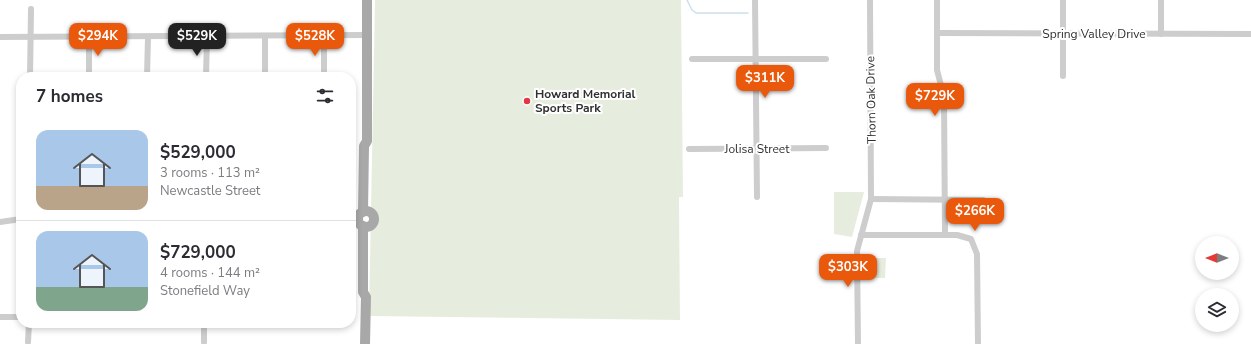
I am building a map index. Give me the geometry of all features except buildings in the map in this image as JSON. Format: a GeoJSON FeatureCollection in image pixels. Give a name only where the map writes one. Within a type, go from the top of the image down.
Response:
{"type":"FeatureCollection","features":[{"type":"Feature","properties":{"kind":"main road"},"geometry":{"type":"LineString","coordinates":[[365,344],[366,297],[363,292],[361,219],[370,145],[367,141],[367,0]]}},
{"type":"Feature","properties":{"kind":"street"},"geometry":{"type":"LineString","coordinates":[[755,0],[757,197]]}},
{"type":"Feature","properties":{"kind":"street","name":"Thorn Oak Drive"},"geometry":{"type":"LineString","coordinates":[[858,344],[857,251],[871,199],[870,0]]}},
{"type":"Feature","properties":{"kind":"street"},"geometry":{"type":"LineString","coordinates":[[936,0],[937,70],[944,98],[945,235]]}},
{"type":"Feature","properties":{"kind":"street"},"geometry":{"type":"LineString","coordinates":[[1063,0],[1063,76]]}},
{"type":"Feature","properties":{"kind":"street"},"geometry":{"type":"LineString","coordinates":[[1161,0],[1161,34]]}},
{"type":"Feature","properties":{"kind":"street"},"geometry":{"type":"LineString","coordinates":[[30,72],[31,9]]}},
{"type":"Feature","properties":{"kind":"street","name":"Spring Valley Drive"},"geometry":{"type":"LineString","coordinates":[[937,33],[1251,34]]}},
{"type":"Feature","properties":{"kind":"street"},"geometry":{"type":"LineString","coordinates":[[0,37],[366,36]]}},
{"type":"Feature","properties":{"kind":"street"},"geometry":{"type":"LineString","coordinates":[[89,37],[89,72]]}},
{"type":"Feature","properties":{"kind":"street"},"geometry":{"type":"LineString","coordinates":[[147,72],[148,37]]}},
{"type":"Feature","properties":{"kind":"street"},"geometry":{"type":"LineString","coordinates":[[206,72],[207,37]]}},
{"type":"Feature","properties":{"kind":"street"},"geometry":{"type":"LineString","coordinates":[[265,37],[265,72]]}},
{"type":"Feature","properties":{"kind":"street"},"geometry":{"type":"LineString","coordinates":[[324,37],[324,72]]}},
{"type":"Feature","properties":{"kind":"street"},"geometry":{"type":"LineString","coordinates":[[692,59],[826,59]]}},
{"type":"Feature","properties":{"kind":"street","name":"Jolisa Street"},"geometry":{"type":"LineString","coordinates":[[689,149],[826,148]]}},
{"type":"Feature","properties":{"kind":"street"},"geometry":{"type":"LineString","coordinates":[[871,199],[983,200]]}},
{"type":"Feature","properties":{"kind":"street"},"geometry":{"type":"LineString","coordinates":[[0,222],[16,219]]}},
{"type":"Feature","properties":{"kind":"street"},"geometry":{"type":"LineString","coordinates":[[861,235],[945,235],[965,236],[971,240],[975,246],[977,254],[978,344]]}},
{"type":"Feature","properties":{"kind":"street"},"geometry":{"type":"LineString","coordinates":[[0,317],[16,317]]}},
{"type":"Feature","properties":{"kind":"street"},"geometry":{"type":"LineString","coordinates":[[28,328],[28,342]]}},
{"type":"Feature","properties":{"kind":"street"},"geometry":{"type":"LineString","coordinates":[[204,328],[204,342]]}},
{"type":"Feature","properties":{"kind":"shaded area","name":"Howard Memorial Sports Park"},"geometry":{"type":"Polygon","coordinates":[[[375,0],[681,0],[683,197],[679,197],[680,320],[369,316],[375,0]]]}},
{"type":"Feature","properties":{"kind":"shaded area"},"geometry":{"type":"Polygon","coordinates":[[[834,192],[864,192],[852,237],[834,234],[834,192]]]}},
{"type":"Feature","properties":{"kind":"shaded area"},"geometry":{"type":"Polygon","coordinates":[[[866,258],[886,258],[885,278],[866,278],[866,258]]]}},
{"type":"Feature","properties":{"kind":"waterway"},"geometry":{"type":"LineString","coordinates":[[687,0],[692,10],[696,13],[748,13]]}},
{"type":"Feature","properties":{"kind":"place","name":"Howard Memorial Sports Park"},"geometry":{"type":"Point","coordinates":[527,101]}}]}
